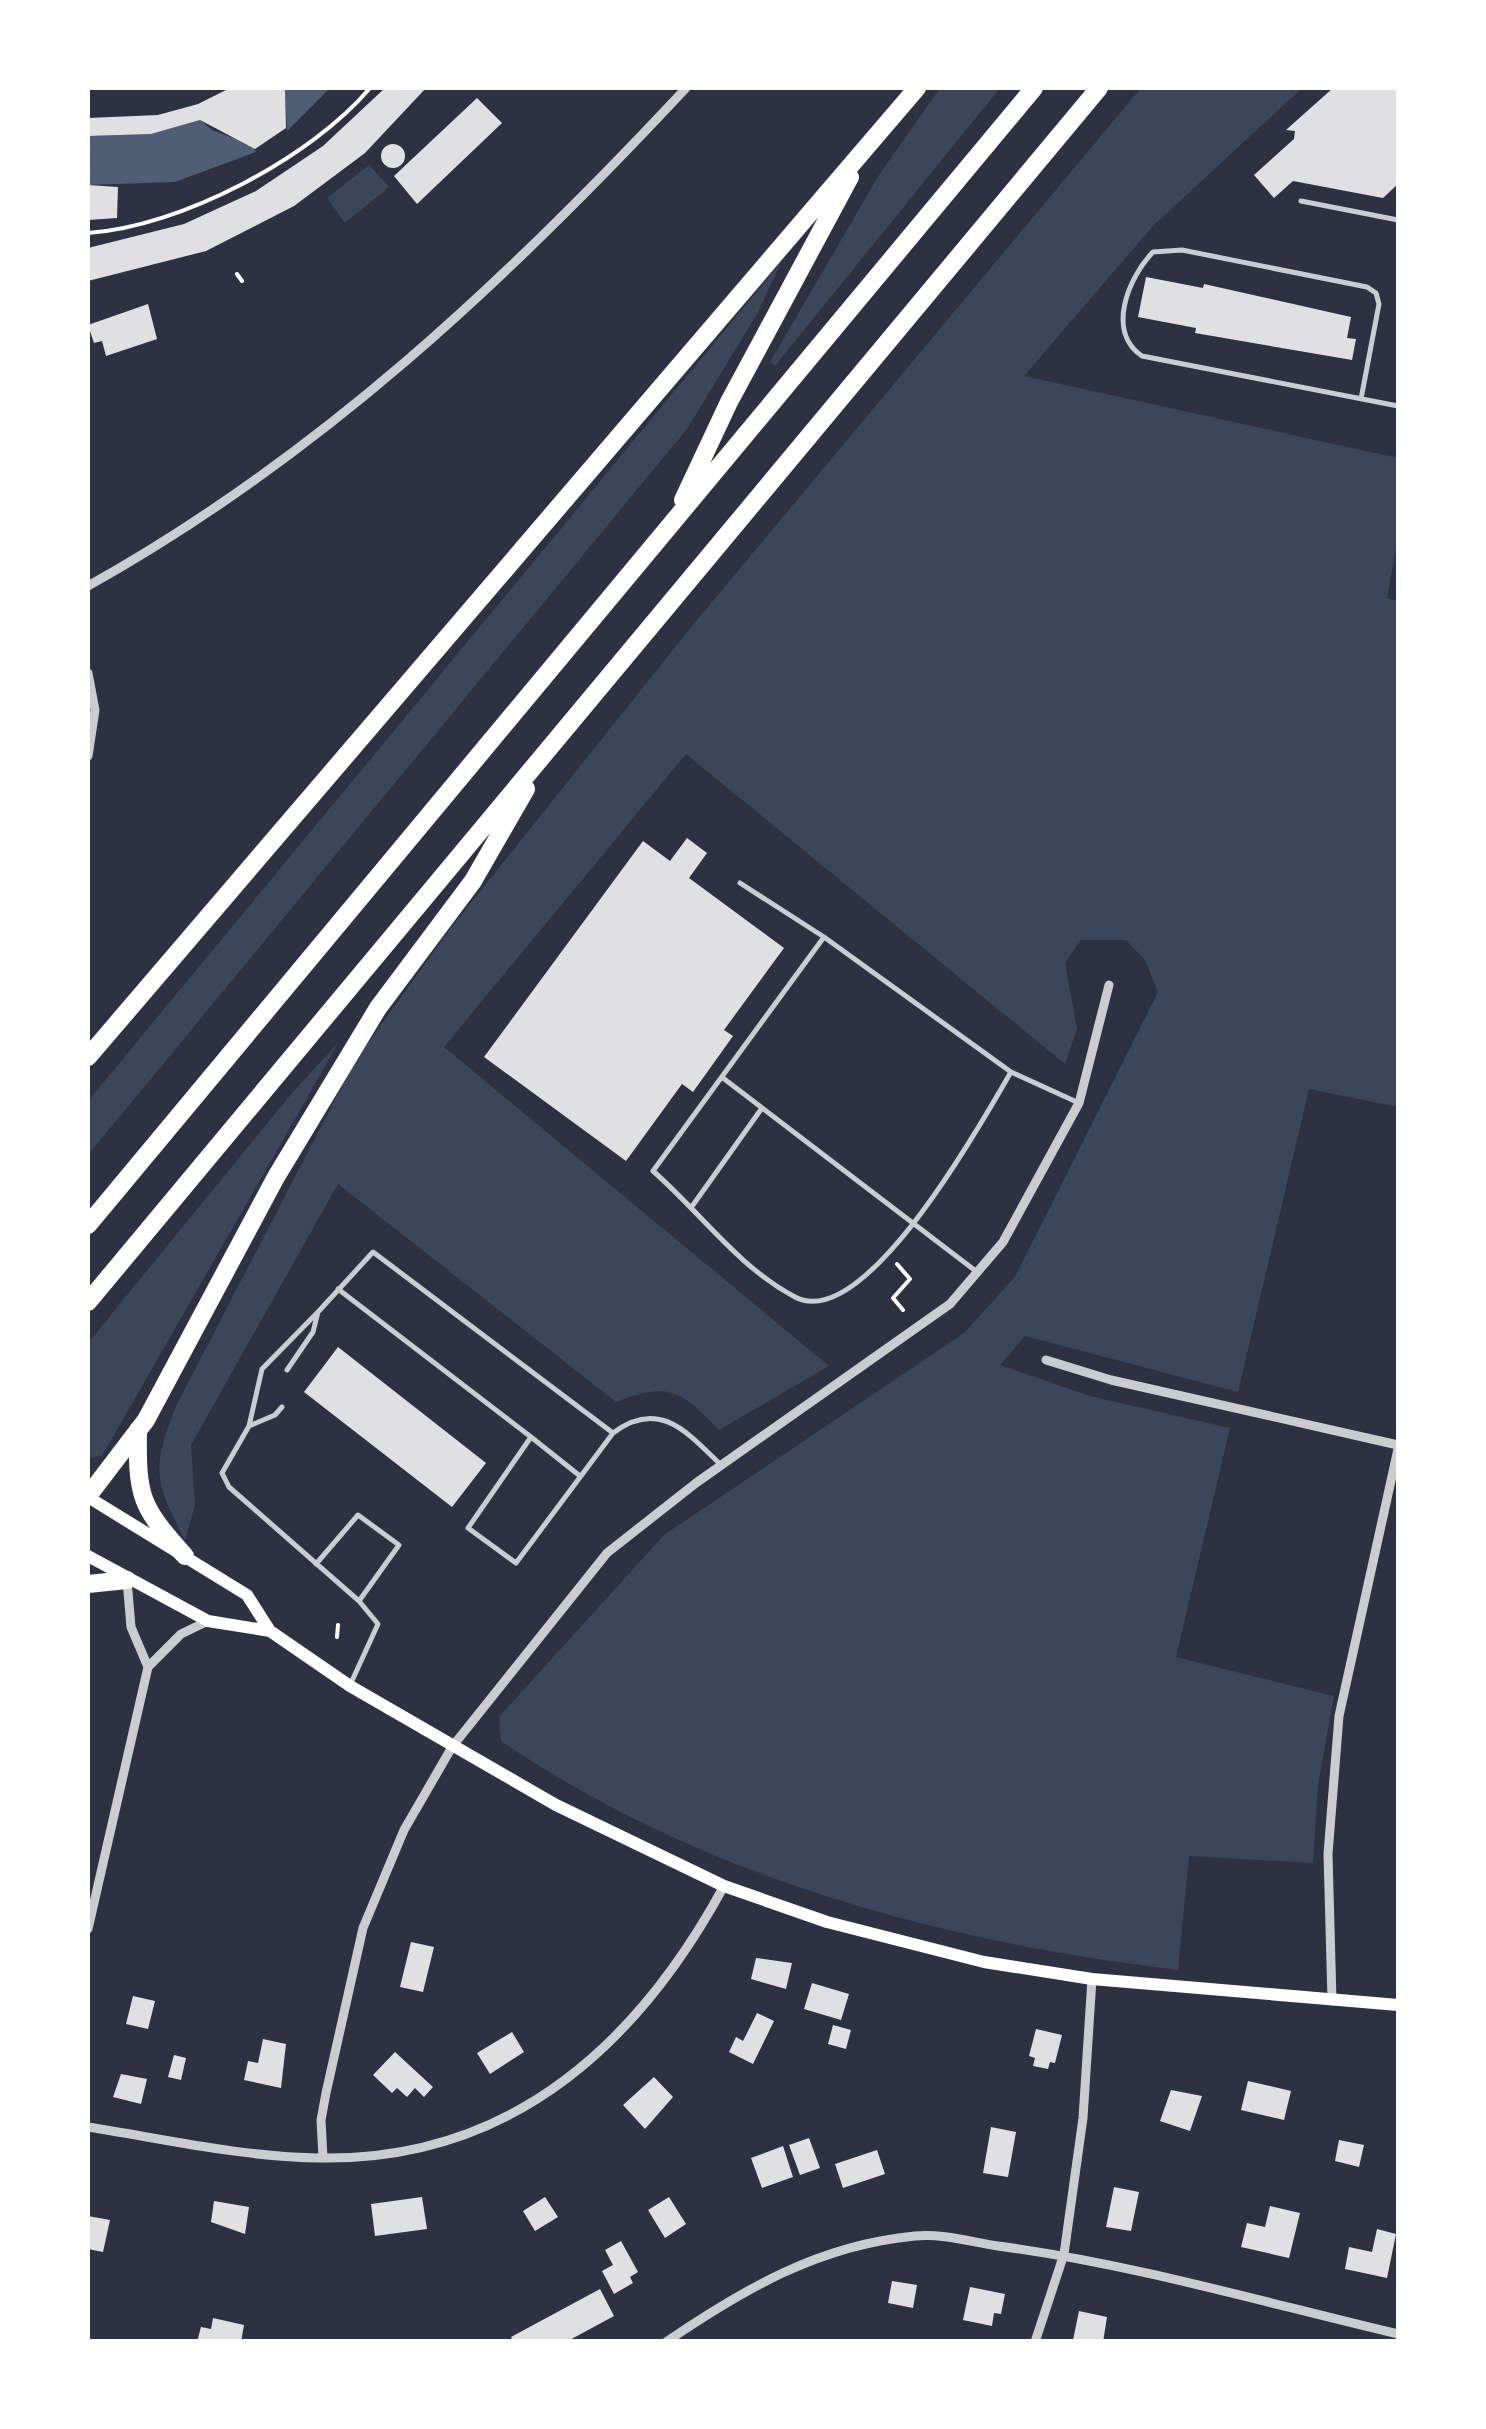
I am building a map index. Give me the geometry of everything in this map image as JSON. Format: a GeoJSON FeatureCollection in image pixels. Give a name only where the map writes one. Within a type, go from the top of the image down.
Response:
{"type":"FeatureCollection","features":[{"type":"Feature","properties":{"kind":"highway"},"geometry":{"type":"LineString","coordinates":[[88,1057],[916,88]]}},
{"type":"Feature","properties":{"kind":"highway"},"geometry":{"type":"LineString","coordinates":[[88,1226],[1034,88]]}},
{"type":"Feature","properties":{"kind":"highway"},"geometry":{"type":"LineString","coordinates":[[88,1302],[1100,88]]}},
{"type":"Feature","properties":{"kind":"highway"},"geometry":{"type":"LineString","coordinates":[[672,524],[729,402],[864,150]]}},
{"type":"Feature","properties":{"kind":"highway"},"geometry":{"type":"LineString","coordinates":[[88,1496],[138,1430],[276,1177],[378,1008],[473,881],[552,745]]}},
{"type":"Feature","properties":{"kind":"highway"},"geometry":{"type":"LineString","coordinates":[[138,1430],[138,1481],[148,1515],[185,1556]]}},
{"type":"Feature","properties":{"kind":"highway"},"geometry":{"type":"LineString","coordinates":[[88,1584],[127,1580]]}},
{"type":"Feature","properties":{"kind":"main road"},"geometry":{"type":"LineString","coordinates":[[88,1496],[247,1595],[270,1631],[350,1686],[556,1805],[724,1886],[905,1944],[1092,1979],[1398,2005]]}},
{"type":"Feature","properties":{"kind":"main road"},"geometry":{"type":"LineString","coordinates":[[88,1556],[208,1621],[270,1631]]}},
{"type":"Feature","properties":{"kind":"street"},"geometry":{"type":"LineString","coordinates":[[91,584],[267,474],[386,381],[560,223],[686,88]]}},
{"type":"Feature","properties":{"kind":"street"},"geometry":{"type":"LineString","coordinates":[[88,673],[94,710],[88,756]]}},
{"type":"Feature","properties":{"kind":"street"},"geometry":{"type":"LineString","coordinates":[[323,2158],[323,2106],[363,1928],[404,1830],[452,1748],[606,1553],[950,1304],[1003,1242],[1079,1103],[1108,985]]}},
{"type":"Feature","properties":{"kind":"street"},"geometry":{"type":"LineString","coordinates":[[1046,1360],[1111,1380],[1398,1447],[1339,1716],[1328,1854],[1332,2000]]}},
{"type":"Feature","properties":{"kind":"street"},"geometry":{"type":"LineString","coordinates":[[127,1580],[131,1627],[148,1667]]}},
{"type":"Feature","properties":{"kind":"street"},"geometry":{"type":"LineString","coordinates":[[88,1929],[148,1667],[181,1634],[208,1621]]}},
{"type":"Feature","properties":{"kind":"street"},"geometry":{"type":"LineString","coordinates":[[88,2127],[258,2154],[323,2158],[380,2154],[444,2141],[505,2120],[546,2097],[602,2053],[645,2008],[688,1951],[724,1886]]}},
{"type":"Feature","properties":{"kind":"street"},"geometry":{"type":"LineString","coordinates":[[1035,2342],[1064,2254],[1083,2118],[1092,1979]]}},
{"type":"Feature","properties":{"kind":"street"},"geometry":{"type":"LineString","coordinates":[[666,2342],[745,2289],[840,2250],[918,2235],[1064,2254],[1398,2334]]}},
{"type":"Feature","properties":{"kind":"lane"},"geometry":{"type":"LineString","coordinates":[[1300,201],[1398,220]]}},
{"type":"Feature","properties":{"kind":"lane"},"geometry":{"type":"LineString","coordinates":[[1361,399],[1379,304],[1376,293],[1367,286],[1182,250],[1153,252],[1141,265],[1124,309],[1122,331],[1129,347],[1142,356],[1361,399],[1398,406]]}},
{"type":"Feature","properties":{"kind":"lane"},"geometry":{"type":"LineString","coordinates":[[740,883],[824,937],[1012,1072],[1079,1103]]}},
{"type":"Feature","properties":{"kind":"lane"},"geometry":{"type":"LineString","coordinates":[[824,937],[653,1170],[693,1205],[718,1240],[797,1298],[813,1302],[832,1297],[888,1254],[917,1224],[1012,1072]]}},
{"type":"Feature","properties":{"kind":"lane"},"geometry":{"type":"LineString","coordinates":[[723,1078],[977,1272]]}},
{"type":"Feature","properties":{"kind":"lane"},"geometry":{"type":"LineString","coordinates":[[693,1205],[762,1108]]}},
{"type":"Feature","properties":{"kind":"lane"},"geometry":{"type":"LineString","coordinates":[[350,1686],[378,1624],[359,1602],[229,1487],[222,1473],[249,1426],[262,1369],[372,1252],[613,1433]]}},
{"type":"Feature","properties":{"kind":"lane"},"geometry":{"type":"LineString","coordinates":[[338,1290],[580,1476]]}},
{"type":"Feature","properties":{"kind":"lane"},"geometry":{"type":"LineString","coordinates":[[286,1370],[313,1332],[318,1312]]}},
{"type":"Feature","properties":{"kind":"lane"},"geometry":{"type":"LineString","coordinates":[[249,1426],[275,1416],[282,1406]]}},
{"type":"Feature","properties":{"kind":"lane"},"geometry":{"type":"LineString","coordinates":[[531,1438],[468,1528],[516,1563],[613,1433],[633,1418],[659,1418],[696,1441],[722,1466]]}},
{"type":"Feature","properties":{"kind":"lane"},"geometry":{"type":"LineString","coordinates":[[316,1564],[358,1515],[399,1545],[359,1602]]}},
{"type":"Feature","properties":{"kind":"path"},"geometry":{"type":"LineString","coordinates":[[88,232],[148,220],[235,188],[315,138],[370,88]]}},
{"type":"Feature","properties":{"kind":"path"},"geometry":{"type":"LineString","coordinates":[[237,274],[242,282]]}},
{"type":"Feature","properties":{"kind":"path"},"geometry":{"type":"LineString","coordinates":[[897,1264],[910,1279],[893,1298],[902,1310]]}},
{"type":"Feature","properties":{"kind":"path"},"geometry":{"type":"LineString","coordinates":[[337,1637],[338,1625]]}},
{"type":"Feature","properties":{"kind":"shaded area"},"geometry":{"type":"Polygon","coordinates":[[[285,88],[330,88],[287,131],[285,88]]]}},
{"type":"Feature","properties":{"kind":"shaded area"},"geometry":{"type":"Polygon","coordinates":[[[940,88],[1000,88],[775,366],[770,362],[879,175],[940,88]]]}},
{"type":"Feature","properties":{"kind":"shaded area"},"geometry":{"type":"Polygon","coordinates":[[[1141,88],[1302,88],[1153,226],[1024,376],[1398,458],[1398,537],[1387,598],[1398,601],[1398,1107],[1309,1089],[1238,1392],[1025,1336],[1000,1365],[1090,1396],[1230,1428],[1176,1657],[1334,1696],[1318,1785],[1313,1863],[1189,1856],[1178,1970],[1000,1942],[825,1896],[740,1866],[578,1789],[501,1741],[499,1717],[664,1535],[964,1333],[1015,1277],[1158,992],[1145,960],[1126,940],[1081,940],[1065,963],[1077,1029],[1065,1064],[686,754],[444,1047],[829,1366],[719,1430],[684,1398],[674,1394],[650,1392],[616,1402],[338,1184],[191,1445],[195,1505],[185,1541],[167,1503],[160,1475],[162,1446],[176,1406],[355,1061],[450,929],[696,621],[1141,88]]]}},
{"type":"Feature","properties":{"kind":"shaded area"},"geometry":{"type":"Polygon","coordinates":[[[200,120],[212,130],[252,145],[256,152],[175,182],[88,185],[88,136],[151,134],[200,120]]]}},
{"type":"Feature","properties":{"kind":"shaded area"},"geometry":{"type":"Polygon","coordinates":[[[369,165],[389,187],[345,223],[327,198],[369,165]]]}},
{"type":"Feature","properties":{"kind":"shaded area"},"geometry":{"type":"Polygon","coordinates":[[[782,261],[757,314],[687,429],[88,1155],[88,1101],[782,261]]]}},
{"type":"Feature","properties":{"kind":"shaded area"},"geometry":{"type":"Polygon","coordinates":[[[339,1042],[102,1456],[88,1458],[88,1343],[291,1094],[339,1042]]]}},
{"type":"Feature","properties":{"kind":"building"},"geometry":{"type":"Polygon","coordinates":[[[230,88],[285,88],[286,128],[255,149],[200,120],[151,134],[88,136],[88,118],[158,115],[198,104],[230,88]]]}},
{"type":"Feature","properties":{"kind":"building"},"geometry":{"type":"Polygon","coordinates":[[[385,88],[426,88],[365,153],[294,206],[206,251],[88,281],[88,248],[184,224],[256,191],[323,146],[385,88]]]}},
{"type":"Feature","properties":{"kind":"building"},"geometry":{"type":"Polygon","coordinates":[[[1333,88],[1398,88],[1398,184],[1383,198],[1293,181],[1274,198],[1254,175],[1294,139],[1295,131],[1286,130],[1333,88]]]}},
{"type":"Feature","properties":{"kind":"building"},"geometry":{"type":"Polygon","coordinates":[[[477,98],[502,123],[417,204],[394,176],[477,98]]]}},
{"type":"Feature","properties":{"kind":"building"},"geometry":{"type":"Polygon","coordinates":[[[393,144],[405,156],[393,168],[381,156],[393,144]]]}},
{"type":"Feature","properties":{"kind":"building"},"geometry":{"type":"Polygon","coordinates":[[[88,185],[118,187],[117,218],[88,220],[88,185]]]}},
{"type":"Feature","properties":{"kind":"building"},"geometry":{"type":"Polygon","coordinates":[[[1146,277],[1203,288],[1204,284],[1351,317],[1347,338],[1356,339],[1352,360],[1195,333],[1196,328],[1138,317],[1146,277]]]}},
{"type":"Feature","properties":{"kind":"building"},"geometry":{"type":"Polygon","coordinates":[[[148,304],[157,339],[106,356],[102,341],[94,343],[88,325],[148,304]]]}},
{"type":"Feature","properties":{"kind":"building"},"geometry":{"type":"Polygon","coordinates":[[[687,838],[707,853],[689,878],[784,948],[724,1030],[733,1036],[693,1092],[682,1084],[626,1161],[484,1057],[643,841],[670,861],[687,838]]]}},
{"type":"Feature","properties":{"kind":"building"},"geometry":{"type":"Polygon","coordinates":[[[338,1347],[486,1463],[452,1507],[304,1392],[338,1347]]]}},
{"type":"Feature","properties":{"kind":"building"},"geometry":{"type":"Polygon","coordinates":[[[411,1942],[434,1947],[423,1992],[400,1987],[411,1942]]]}},
{"type":"Feature","properties":{"kind":"building"},"geometry":{"type":"Polygon","coordinates":[[[756,1958],[792,1963],[786,1989],[751,1979],[756,1958]]]}},
{"type":"Feature","properties":{"kind":"building"},"geometry":{"type":"Polygon","coordinates":[[[812,1983],[849,1994],[841,2020],[804,2009],[812,1983]]]}},
{"type":"Feature","properties":{"kind":"building"},"geometry":{"type":"Polygon","coordinates":[[[133,1996],[155,2001],[148,2029],[126,2024],[133,1996]]]}},
{"type":"Feature","properties":{"kind":"building"},"geometry":{"type":"Polygon","coordinates":[[[757,2013],[774,2021],[753,2064],[729,2052],[736,2037],[743,2041],[757,2013]]]}},
{"type":"Feature","properties":{"kind":"building"},"geometry":{"type":"Polygon","coordinates":[[[833,2025],[851,2030],[846,2049],[828,2044],[833,2025]]]}},
{"type":"Feature","properties":{"kind":"building"},"geometry":{"type":"Polygon","coordinates":[[[1036,2029],[1062,2035],[1055,2063],[1050,2062],[1048,2069],[1033,2066],[1035,2058],[1029,2056],[1036,2029]]]}},
{"type":"Feature","properties":{"kind":"building"},"geometry":{"type":"Polygon","coordinates":[[[512,2032],[524,2052],[490,2074],[477,2053],[512,2032]]]}},
{"type":"Feature","properties":{"kind":"building"},"geometry":{"type":"Polygon","coordinates":[[[263,2039],[286,2044],[281,2088],[244,2080],[248,2061],[258,2063],[263,2039]]]}},
{"type":"Feature","properties":{"kind":"building"},"geometry":{"type":"Polygon","coordinates":[[[395,2052],[433,2087],[424,2097],[415,2088],[407,2097],[397,2088],[392,2093],[373,2075],[395,2052]]]}},
{"type":"Feature","properties":{"kind":"building"},"geometry":{"type":"Polygon","coordinates":[[[174,2055],[186,2058],[181,2080],[168,2077],[174,2055]]]}},
{"type":"Feature","properties":{"kind":"building"},"geometry":{"type":"Polygon","coordinates":[[[121,2074],[147,2079],[141,2104],[113,2097],[121,2074]]]}},
{"type":"Feature","properties":{"kind":"building"},"geometry":{"type":"Polygon","coordinates":[[[654,2077],[673,2097],[645,2129],[623,2105],[654,2077]]]}},
{"type":"Feature","properties":{"kind":"building"},"geometry":{"type":"Polygon","coordinates":[[[1248,2081],[1291,2091],[1284,2120],[1241,2110],[1248,2081]]]}},
{"type":"Feature","properties":{"kind":"building"},"geometry":{"type":"Polygon","coordinates":[[[1171,2090],[1202,2096],[1190,2131],[1160,2121],[1171,2090]]]}},
{"type":"Feature","properties":{"kind":"building"},"geometry":{"type":"Polygon","coordinates":[[[991,2127],[1016,2132],[1008,2177],[983,2173],[991,2127]]]}},
{"type":"Feature","properties":{"kind":"building"},"geometry":{"type":"Polygon","coordinates":[[[809,2138],[820,2168],[800,2175],[789,2145],[809,2138]]]}},
{"type":"Feature","properties":{"kind":"building"},"geometry":{"type":"Polygon","coordinates":[[[1339,2140],[1364,2145],[1359,2167],[1335,2161],[1339,2140]]]}},
{"type":"Feature","properties":{"kind":"building"},"geometry":{"type":"Polygon","coordinates":[[[783,2146],[793,2177],[762,2188],[751,2158],[783,2146]]]}},
{"type":"Feature","properties":{"kind":"building"},"geometry":{"type":"Polygon","coordinates":[[[877,2150],[885,2174],[843,2188],[835,2164],[877,2150]]]}},
{"type":"Feature","properties":{"kind":"building"},"geometry":{"type":"Polygon","coordinates":[[[1114,2187],[1139,2192],[1131,2231],[1106,2227],[1114,2187]]]}},
{"type":"Feature","properties":{"kind":"building"},"geometry":{"type":"Polygon","coordinates":[[[422,2197],[427,2229],[375,2236],[371,2204],[422,2197]]]}},
{"type":"Feature","properties":{"kind":"building"},"geometry":{"type":"Polygon","coordinates":[[[545,2197],[558,2217],[535,2231],[523,2211],[545,2197]]]}},
{"type":"Feature","properties":{"kind":"building"},"geometry":{"type":"Polygon","coordinates":[[[669,2197],[686,2224],[665,2238],[648,2210],[669,2197]]]}},
{"type":"Feature","properties":{"kind":"building"},"geometry":{"type":"Polygon","coordinates":[[[214,2201],[249,2207],[245,2234],[211,2222],[214,2201]]]}},
{"type":"Feature","properties":{"kind":"building"},"geometry":{"type":"Polygon","coordinates":[[[1270,2206],[1300,2213],[1289,2258],[1241,2247],[1247,2223],[1265,2227],[1270,2206]]]}},
{"type":"Feature","properties":{"kind":"building"},"geometry":{"type":"Polygon","coordinates":[[[88,2216],[110,2220],[103,2252],[88,2249],[88,2216]]]}},
{"type":"Feature","properties":{"kind":"building"},"geometry":{"type":"Polygon","coordinates":[[[1377,2229],[1396,2234],[1387,2278],[1345,2269],[1349,2247],[1372,2252],[1377,2229]]]}},
{"type":"Feature","properties":{"kind":"building"},"geometry":{"type":"Polygon","coordinates":[[[621,2241],[638,2272],[630,2277],[633,2283],[614,2294],[602,2271],[613,2265],[605,2250],[621,2241]]]}},
{"type":"Feature","properties":{"kind":"building"},"geometry":{"type":"Polygon","coordinates":[[[892,2281],[917,2285],[913,2308],[888,2303],[892,2281]]]}},
{"type":"Feature","properties":{"kind":"building"},"geometry":{"type":"Polygon","coordinates":[[[970,2287],[1005,2294],[1001,2314],[994,2313],[992,2326],[963,2320],[970,2287]]]}},
{"type":"Feature","properties":{"kind":"building"},"geometry":{"type":"Polygon","coordinates":[[[600,2289],[614,2316],[566,2342],[513,2342],[511,2337],[600,2289]]]}},
{"type":"Feature","properties":{"kind":"building"},"geometry":{"type":"Polygon","coordinates":[[[1079,2311],[1107,2317],[1103,2342],[1073,2340],[1079,2311]]]}},
{"type":"Feature","properties":{"kind":"building"},"geometry":{"type":"Polygon","coordinates":[[[213,2318],[244,2325],[241,2342],[197,2342],[201,2327],[211,2329],[213,2318]]]}}]}
